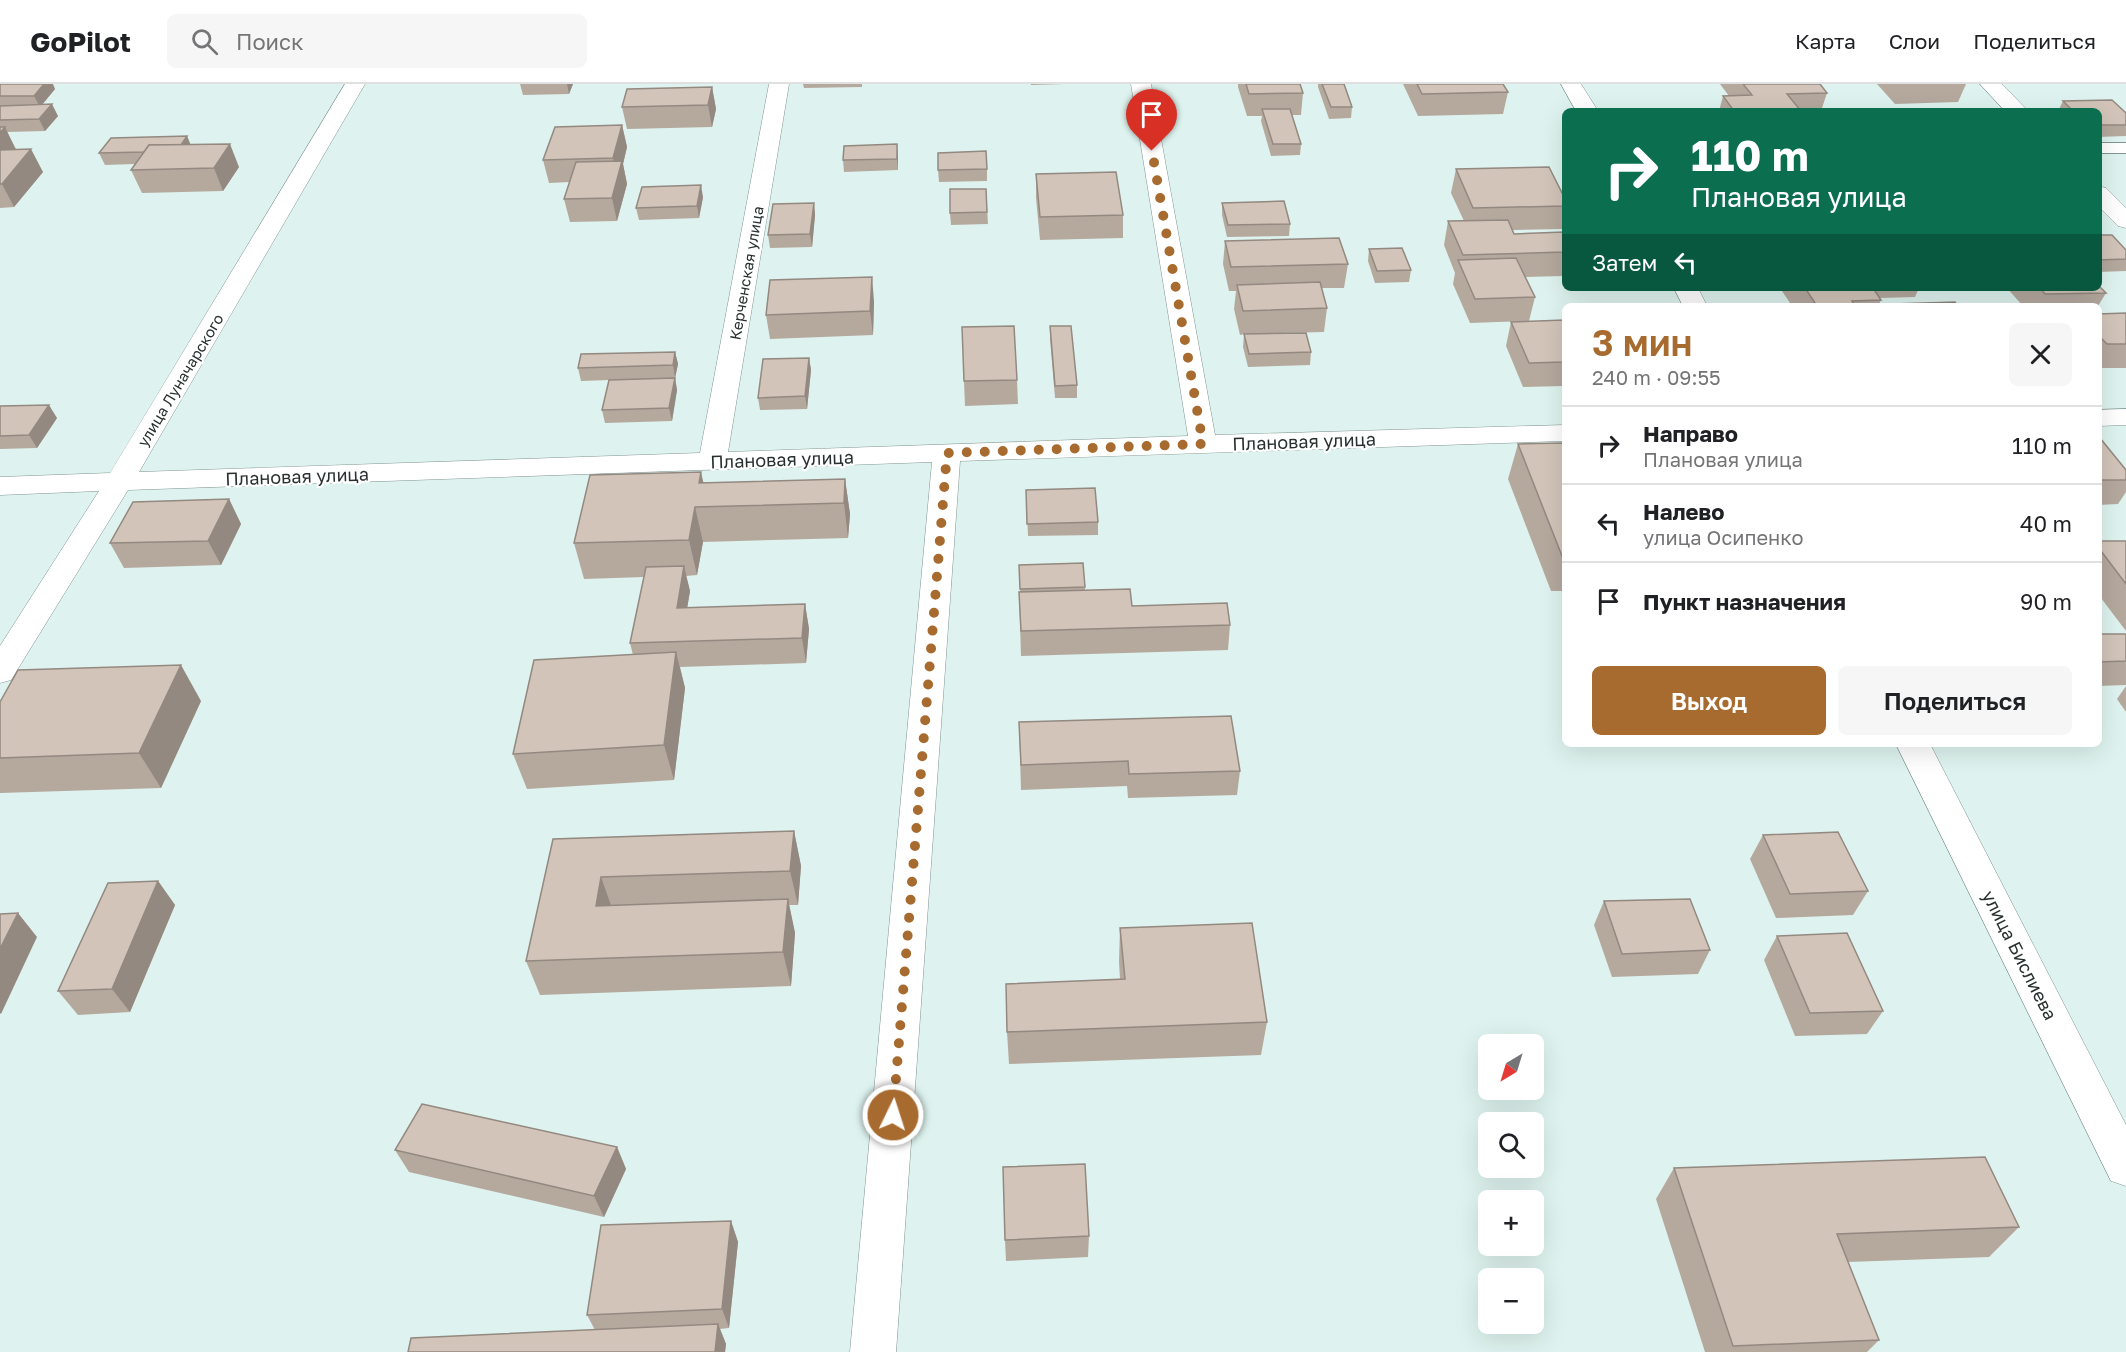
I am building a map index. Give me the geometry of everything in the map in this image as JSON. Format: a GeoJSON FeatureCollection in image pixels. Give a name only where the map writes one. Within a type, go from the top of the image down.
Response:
{"type":"FeatureCollection","features":[{"type":"Feature","properties":{"kind":"street","name":"улица Луначарского"},"geometry":{"type":"LineString","coordinates":[[0,672],[119,482],[355,84]]}},
{"type":"Feature","properties":{"kind":"street","name":"Керченская улица"},"geometry":{"type":"LineString","coordinates":[[712,461],[780,84]]}},
{"type":"Feature","properties":{"kind":"street"},"geometry":{"type":"LineString","coordinates":[[1141,84],[1203,444]]}},
{"type":"Feature","properties":{"kind":"street"},"geometry":{"type":"LineString","coordinates":[[1571,84],[1585,108]]}},
{"type":"Feature","properties":{"kind":"street"},"geometry":{"type":"LineString","coordinates":[[1990,84],[2014,108]]}},
{"type":"Feature","properties":{"kind":"street"},"geometry":{"type":"LineString","coordinates":[[2102,197],[2126,220]]}},
{"type":"Feature","properties":{"kind":"street"},"geometry":{"type":"LineString","coordinates":[[2102,418],[2126,417]]}},
{"type":"Feature","properties":{"kind":"street","name":"Плановая улица"},"geometry":{"type":"LineString","coordinates":[[0,486],[1203,444],[1562,434]]}},
{"type":"Feature","properties":{"kind":"street"},"geometry":{"type":"LineString","coordinates":[[873,1352],[947,453]]}},
{"type":"Feature","properties":{"kind":"street","name":"улица Бислиева"},"geometry":{"type":"LineString","coordinates":[[1915,747],[2126,1167]]}},
{"type":"Feature","properties":{"kind":"lane"},"geometry":{"type":"LineString","coordinates":[[2102,148],[2126,148]]}},
{"type":"Feature","properties":{"kind":"building"},"geometry":{"type":"Polygon","coordinates":[[[0,84],[44,84],[34,96],[0,96],[0,84]]]}},
{"type":"Feature","properties":{"kind":"building"},"geometry":{"type":"Polygon","coordinates":[[[1246,84],[1300,84],[1303,93],[1249,94],[1246,84]]]}},
{"type":"Feature","properties":{"kind":"building"},"geometry":{"type":"Polygon","coordinates":[[[1322,84],[1344,84],[1352,107],[1331,107],[1322,84]]]}},
{"type":"Feature","properties":{"kind":"building"},"geometry":{"type":"Polygon","coordinates":[[[1417,84],[1503,84],[1508,92],[1422,94],[1417,84]]]}},
{"type":"Feature","properties":{"kind":"building"},"geometry":{"type":"Polygon","coordinates":[[[1743,84],[1820,84],[1827,93],[1787,94],[1799,108],[1732,108],[1723,96],[1752,95],[1743,84]]]}},
{"type":"Feature","properties":{"kind":"building"},"geometry":{"type":"Polygon","coordinates":[[[712,87],[708,105],[622,107],[627,89],[712,87]]]}},
{"type":"Feature","properties":{"kind":"building"},"geometry":{"type":"Polygon","coordinates":[[[2112,100],[2126,113],[2126,125],[2102,125],[2102,108],[2070,108],[2063,101],[2112,100]]]}},
{"type":"Feature","properties":{"kind":"building"},"geometry":{"type":"Polygon","coordinates":[[[52,104],[39,119],[0,120],[0,106],[52,104]]]}},
{"type":"Feature","properties":{"kind":"building"},"geometry":{"type":"Polygon","coordinates":[[[1262,109],[1290,109],[1301,144],[1273,144],[1262,109]]]}},
{"type":"Feature","properties":{"kind":"building"},"geometry":{"type":"Polygon","coordinates":[[[622,125],[613,158],[543,160],[555,127],[622,125]]]}},
{"type":"Feature","properties":{"kind":"building"},"geometry":{"type":"Polygon","coordinates":[[[187,136],[181,145],[149,145],[144,152],[99,153],[111,138],[187,136]]]}},
{"type":"Feature","properties":{"kind":"building"},"geometry":{"type":"Polygon","coordinates":[[[230,144],[214,168],[131,170],[149,145],[230,144]]]}},
{"type":"Feature","properties":{"kind":"building"},"geometry":{"type":"Polygon","coordinates":[[[897,144],[897,159],[843,160],[844,146],[897,144]]]}},
{"type":"Feature","properties":{"kind":"building"},"geometry":{"type":"Polygon","coordinates":[[[31,149],[2,184],[0,184],[0,150],[31,149]]]}},
{"type":"Feature","properties":{"kind":"building"},"geometry":{"type":"Polygon","coordinates":[[[986,151],[987,169],[938,170],[938,153],[986,151]]]}},
{"type":"Feature","properties":{"kind":"building"},"geometry":{"type":"Polygon","coordinates":[[[622,161],[612,198],[564,199],[576,162],[622,161]]]}},
{"type":"Feature","properties":{"kind":"building"},"geometry":{"type":"Polygon","coordinates":[[[1549,167],[1562,193],[1562,206],[1473,208],[1456,169],[1549,167]]]}},
{"type":"Feature","properties":{"kind":"building"},"geometry":{"type":"Polygon","coordinates":[[[1116,172],[1123,215],[1040,217],[1036,174],[1116,172]]]}},
{"type":"Feature","properties":{"kind":"building"},"geometry":{"type":"Polygon","coordinates":[[[701,185],[697,206],[636,208],[642,187],[701,185]]]}},
{"type":"Feature","properties":{"kind":"building"},"geometry":{"type":"Polygon","coordinates":[[[950,189],[986,189],[987,212],[950,213],[950,189]]]}},
{"type":"Feature","properties":{"kind":"building"},"geometry":{"type":"Polygon","coordinates":[[[1284,201],[1290,224],[1228,225],[1222,203],[1284,201]]]}},
{"type":"Feature","properties":{"kind":"building"},"geometry":{"type":"Polygon","coordinates":[[[814,203],[810,234],[768,235],[773,204],[814,203]]]}},
{"type":"Feature","properties":{"kind":"building"},"geometry":{"type":"Polygon","coordinates":[[[1508,220],[1514,234],[1562,232],[1562,252],[1463,255],[1448,221],[1508,220]]]}},
{"type":"Feature","properties":{"kind":"building"},"geometry":{"type":"Polygon","coordinates":[[[2102,235],[2112,235],[2126,250],[2126,259],[2102,260],[2102,235]]]}},
{"type":"Feature","properties":{"kind":"building"},"geometry":{"type":"Polygon","coordinates":[[[1339,238],[1348,264],[1231,267],[1225,241],[1339,238]]]}},
{"type":"Feature","properties":{"kind":"building"},"geometry":{"type":"Polygon","coordinates":[[[1402,248],[1411,270],[1377,271],[1369,249],[1402,248]]]}},
{"type":"Feature","properties":{"kind":"building"},"geometry":{"type":"Polygon","coordinates":[[[1516,258],[1535,297],[1475,299],[1458,260],[1516,258]]]}},
{"type":"Feature","properties":{"kind":"building"},"geometry":{"type":"Polygon","coordinates":[[[872,277],[870,311],[766,315],[770,280],[872,277]]]}},
{"type":"Feature","properties":{"kind":"building"},"geometry":{"type":"Polygon","coordinates":[[[1320,282],[1327,308],[1243,311],[1237,285],[1320,282]]]}},
{"type":"Feature","properties":{"kind":"building"},"geometry":{"type":"Polygon","coordinates":[[[2102,289],[2106,293],[2045,294],[2042,291],[2102,291],[2102,289]]]}},
{"type":"Feature","properties":{"kind":"building"},"geometry":{"type":"Polygon","coordinates":[[[1807,291],[1875,291],[1881,300],[1852,301],[1853,303],[1815,303],[1807,291]]]}},
{"type":"Feature","properties":{"kind":"building"},"geometry":{"type":"Polygon","coordinates":[[[2126,313],[2126,344],[2107,344],[2102,339],[2102,314],[2126,313]]]}},
{"type":"Feature","properties":{"kind":"building"},"geometry":{"type":"Polygon","coordinates":[[[1562,320],[1562,362],[1529,363],[1511,322],[1562,320]]]}},
{"type":"Feature","properties":{"kind":"building"},"geometry":{"type":"Polygon","coordinates":[[[1014,326],[1017,380],[964,381],[962,327],[1014,326]]]}},
{"type":"Feature","properties":{"kind":"building"},"geometry":{"type":"Polygon","coordinates":[[[1050,326],[1071,326],[1077,385],[1055,386],[1050,326]]]}},
{"type":"Feature","properties":{"kind":"building"},"geometry":{"type":"Polygon","coordinates":[[[1306,333],[1311,352],[1249,354],[1244,334],[1306,333]]]}},
{"type":"Feature","properties":{"kind":"building"},"geometry":{"type":"Polygon","coordinates":[[[675,352],[673,365],[578,368],[581,354],[675,352]]]}},
{"type":"Feature","properties":{"kind":"building"},"geometry":{"type":"Polygon","coordinates":[[[809,358],[805,396],[758,398],[763,359],[809,358]]]}},
{"type":"Feature","properties":{"kind":"building"},"geometry":{"type":"Polygon","coordinates":[[[675,378],[669,408],[602,410],[609,380],[675,378]]]}},
{"type":"Feature","properties":{"kind":"building"},"geometry":{"type":"Polygon","coordinates":[[[49,405],[29,435],[0,436],[0,406],[49,405]]]}},
{"type":"Feature","properties":{"kind":"building"},"geometry":{"type":"Polygon","coordinates":[[[2102,440],[2126,470],[2126,480],[2102,480],[2102,440]]]}},
{"type":"Feature","properties":{"kind":"building"},"geometry":{"type":"Polygon","coordinates":[[[1562,443],[1562,556],[1518,444],[1562,443]]]}},
{"type":"Feature","properties":{"kind":"building"},"geometry":{"type":"Polygon","coordinates":[[[701,472],[699,483],[845,479],[844,503],[695,507],[689,540],[574,543],[590,475],[701,472]]]}},
{"type":"Feature","properties":{"kind":"building"},"geometry":{"type":"Polygon","coordinates":[[[1095,488],[1098,522],[1027,524],[1026,490],[1095,488]]]}},
{"type":"Feature","properties":{"kind":"building"},"geometry":{"type":"Polygon","coordinates":[[[229,499],[208,541],[110,543],[133,502],[229,499]]]}},
{"type":"Feature","properties":{"kind":"building"},"geometry":{"type":"Polygon","coordinates":[[[2102,541],[2126,541],[2126,584],[2102,552],[2102,541]]]}},
{"type":"Feature","properties":{"kind":"building"},"geometry":{"type":"Polygon","coordinates":[[[1083,563],[1085,587],[1020,589],[1019,565],[1083,563]]]}},
{"type":"Feature","properties":{"kind":"building"},"geometry":{"type":"Polygon","coordinates":[[[684,566],[677,608],[805,604],[802,638],[630,643],[646,567],[684,566]]]}},
{"type":"Feature","properties":{"kind":"building"},"geometry":{"type":"Polygon","coordinates":[[[1130,589],[1132,606],[1227,603],[1230,625],[1021,631],[1019,592],[1130,589]]]}},
{"type":"Feature","properties":{"kind":"building"},"geometry":{"type":"Polygon","coordinates":[[[2102,634],[2126,634],[2126,661],[2102,662],[2102,634]]]}},
{"type":"Feature","properties":{"kind":"building"},"geometry":{"type":"Polygon","coordinates":[[[676,652],[664,745],[513,754],[534,660],[676,652]]]}},
{"type":"Feature","properties":{"kind":"building"},"geometry":{"type":"Polygon","coordinates":[[[181,665],[139,753],[0,758],[0,702],[18,670],[181,665]]]}},
{"type":"Feature","properties":{"kind":"building"},"geometry":{"type":"Polygon","coordinates":[[[1231,716],[1240,771],[1129,774],[1128,761],[1021,765],[1019,722],[1231,716]]]}},
{"type":"Feature","properties":{"kind":"building"},"geometry":{"type":"Polygon","coordinates":[[[794,831],[790,871],[601,877],[596,906],[788,899],[783,952],[526,961],[553,839],[794,831]]]}},
{"type":"Feature","properties":{"kind":"building"},"geometry":{"type":"Polygon","coordinates":[[[1838,832],[1868,891],[1790,894],[1763,835],[1838,832]]]}},
{"type":"Feature","properties":{"kind":"building"},"geometry":{"type":"Polygon","coordinates":[[[158,881],[112,989],[58,991],[108,883],[158,881]]]}},
{"type":"Feature","properties":{"kind":"building"},"geometry":{"type":"Polygon","coordinates":[[[1690,899],[1710,950],[1622,954],[1604,901],[1690,899]]]}},
{"type":"Feature","properties":{"kind":"building"},"geometry":{"type":"Polygon","coordinates":[[[18,913],[0,949],[0,914],[18,913]]]}},
{"type":"Feature","properties":{"kind":"building"},"geometry":{"type":"Polygon","coordinates":[[[1252,923],[1267,1022],[1007,1032],[1006,984],[1125,979],[1120,928],[1252,923]]]}},
{"type":"Feature","properties":{"kind":"building"},"geometry":{"type":"Polygon","coordinates":[[[1847,933],[1883,1011],[1810,1013],[1777,936],[1847,933]]]}},
{"type":"Feature","properties":{"kind":"building"},"geometry":{"type":"Polygon","coordinates":[[[422,1104],[617,1147],[594,1196],[395,1150],[422,1104]]]}},
{"type":"Feature","properties":{"kind":"building"},"geometry":{"type":"Polygon","coordinates":[[[1985,1157],[2019,1227],[1837,1234],[1879,1340],[1733,1346],[1674,1168],[1985,1157]]]}},
{"type":"Feature","properties":{"kind":"building"},"geometry":{"type":"Polygon","coordinates":[[[1085,1164],[1089,1236],[1005,1240],[1003,1167],[1085,1164]]]}},
{"type":"Feature","properties":{"kind":"building"},"geometry":{"type":"Polygon","coordinates":[[[731,1221],[722,1309],[587,1315],[601,1225],[731,1221]]]}},
{"type":"Feature","properties":{"kind":"building"},"geometry":{"type":"Polygon","coordinates":[[[718,1324],[715,1352],[408,1352],[411,1338],[718,1324]]]}},
{"type":"Feature","properties":{"kind":"route"},"geometry":{"type":"LineString","coordinates":[[893,1115],[947,453],[1203,444],[1152,151]]}}]}
